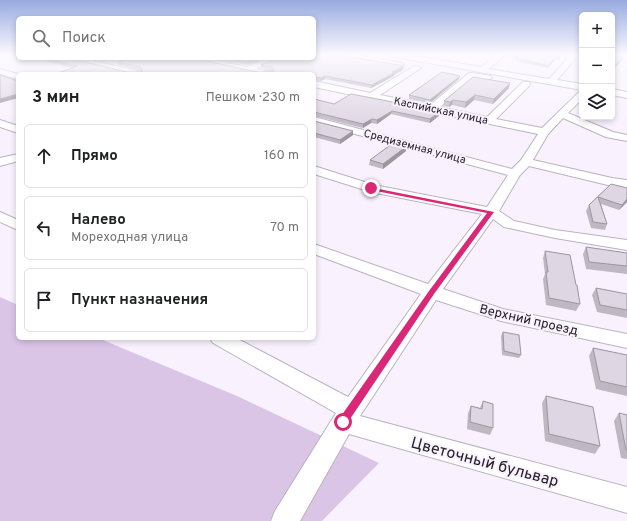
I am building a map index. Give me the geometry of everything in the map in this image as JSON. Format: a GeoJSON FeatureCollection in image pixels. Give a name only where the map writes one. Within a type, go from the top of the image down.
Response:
{"type":"FeatureCollection","features":[{"type":"Feature","properties":{"kind":"street"},"geometry":{"type":"LineString","coordinates":[[372,96],[397,78]]}},
{"type":"Feature","properties":{"kind":"street"},"geometry":{"type":"LineString","coordinates":[[432,109],[468,78]]}},
{"type":"Feature","properties":{"kind":"street"},"geometry":{"type":"LineString","coordinates":[[492,78],[579,93]]}},
{"type":"Feature","properties":{"kind":"street"},"geometry":{"type":"LineString","coordinates":[[530,78],[579,87]]}},
{"type":"Feature","properties":{"kind":"street"},"geometry":{"type":"LineString","coordinates":[[551,82],[554,78]]}},
{"type":"Feature","properties":{"kind":"street","name":"Каспийская улица"},"geometry":{"type":"LineString","coordinates":[[316,84],[544,132]]}},
{"type":"Feature","properties":{"kind":"street"},"geometry":{"type":"LineString","coordinates":[[489,121],[526,84]]}},
{"type":"Feature","properties":{"kind":"street"},"geometry":{"type":"LineString","coordinates":[[615,93],[627,95]]}},
{"type":"Feature","properties":{"kind":"street"},"geometry":{"type":"LineString","coordinates":[[285,521],[347,416],[432,292],[491,212],[544,132],[579,97]]}},
{"type":"Feature","properties":{"kind":"street"},"geometry":{"type":"LineString","coordinates":[[561,114],[610,135],[627,138]]}},
{"type":"Feature","properties":{"kind":"street","name":"Средиземная улица"},"geometry":{"type":"LineString","coordinates":[[316,120],[521,168],[627,184]]}},
{"type":"Feature","properties":{"kind":"street"},"geometry":{"type":"LineString","coordinates":[[0,123],[16,129]]}},
{"type":"Feature","properties":{"kind":"street"},"geometry":{"type":"LineString","coordinates":[[0,162],[16,158]]}},
{"type":"Feature","properties":{"kind":"street"},"geometry":{"type":"LineString","coordinates":[[316,171],[371,188],[491,212],[509,224],[555,234],[627,246]]}},
{"type":"Feature","properties":{"kind":"street"},"geometry":{"type":"LineString","coordinates":[[0,216],[16,225]]}},
{"type":"Feature","properties":{"kind":"street","name":"Верхний проезд"},"geometry":{"type":"LineString","coordinates":[[316,250],[432,292],[501,315],[627,341]]}},
{"type":"Feature","properties":{"kind":"street","name":"Цветочный бульвар"},"geometry":{"type":"LineString","coordinates":[[223,340],[347,416],[627,500]]}},
{"type":"Feature","properties":{"kind":"shaded area"},"geometry":{"type":"Polygon","coordinates":[[[0,297],[16,304],[16,340],[103,340],[237,396],[379,463],[322,521],[0,521],[0,297]]]}},
{"type":"Feature","properties":{"kind":"building"},"geometry":{"type":"Polygon","coordinates":[[[0,78],[10,78],[16,80],[16,95],[0,99],[0,78]]]}},
{"type":"Feature","properties":{"kind":"building"},"geometry":{"type":"Polygon","coordinates":[[[337,78],[384,78],[372,85],[337,78]]]}},
{"type":"Feature","properties":{"kind":"building"},"geometry":{"type":"Polygon","coordinates":[[[433,78],[457,78],[430,100],[409,95],[433,78]]]}},
{"type":"Feature","properties":{"kind":"building"},"geometry":{"type":"Polygon","coordinates":[[[471,78],[510,83],[494,99],[475,95],[466,102],[453,100],[450,102],[444,101],[471,78]]]}},
{"type":"Feature","properties":{"kind":"building"},"geometry":{"type":"Polygon","coordinates":[[[351,94],[440,111],[430,119],[392,111],[377,120],[372,119],[363,124],[316,112],[316,100],[334,104],[351,94]]]}},
{"type":"Feature","properties":{"kind":"building"},"geometry":{"type":"Polygon","coordinates":[[[316,122],[353,131],[340,140],[316,134],[316,122]]]}},
{"type":"Feature","properties":{"kind":"building"},"geometry":{"type":"Polygon","coordinates":[[[393,143],[407,146],[383,164],[370,160],[393,143]]]}},
{"type":"Feature","properties":{"kind":"building"},"geometry":{"type":"Polygon","coordinates":[[[611,184],[627,188],[627,199],[622,205],[598,197],[607,224],[593,222],[589,205],[611,184]]]}},
{"type":"Feature","properties":{"kind":"building"},"geometry":{"type":"Polygon","coordinates":[[[586,247],[627,253],[627,266],[589,262],[586,247]]]}},
{"type":"Feature","properties":{"kind":"building"},"geometry":{"type":"Polygon","coordinates":[[[545,251],[570,255],[580,304],[549,298],[546,272],[548,272],[545,251]]]}},
{"type":"Feature","properties":{"kind":"building"},"geometry":{"type":"Polygon","coordinates":[[[596,288],[627,294],[627,310],[600,305],[596,288]]]}},
{"type":"Feature","properties":{"kind":"building"},"geometry":{"type":"Polygon","coordinates":[[[503,332],[519,335],[521,355],[504,351],[503,332]]]}},
{"type":"Feature","properties":{"kind":"building"},"geometry":{"type":"Polygon","coordinates":[[[593,348],[627,355],[627,387],[600,381],[593,348]]]}},
{"type":"Feature","properties":{"kind":"building"},"geometry":{"type":"Polygon","coordinates":[[[546,396],[593,407],[600,446],[549,434],[546,396]]]}},
{"type":"Feature","properties":{"kind":"building"},"geometry":{"type":"Polygon","coordinates":[[[483,401],[493,404],[493,428],[470,422],[471,406],[482,409],[483,401]]]}},
{"type":"Feature","properties":{"kind":"building"},"geometry":{"type":"Polygon","coordinates":[[[619,413],[627,415],[627,450],[626,450],[619,413]]]}},
{"type":"Feature","properties":{"kind":"route"},"geometry":{"type":"LineString","coordinates":[[343,422],[432,292],[491,212],[371,188]]}}]}
